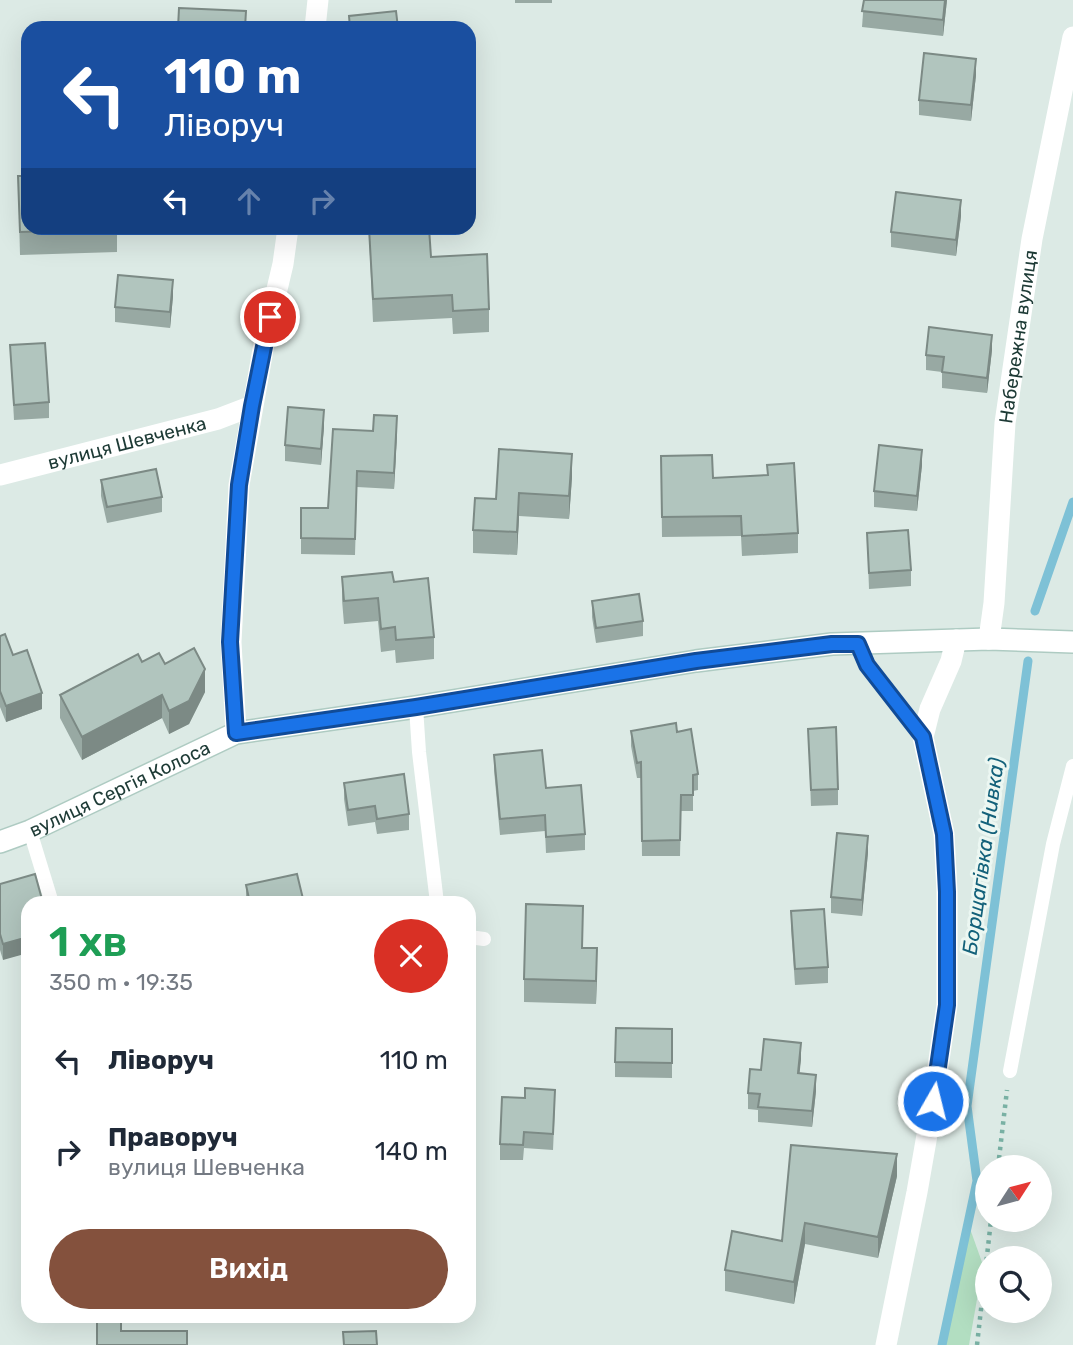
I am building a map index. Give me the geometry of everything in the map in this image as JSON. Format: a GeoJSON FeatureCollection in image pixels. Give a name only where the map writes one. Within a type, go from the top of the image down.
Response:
{"type":"FeatureCollection","features":[{"type":"Feature","properties":{"kind":"street"},"geometry":{"type":"LineString","coordinates":[[316,21],[318,0]]}},
{"type":"Feature","properties":{"kind":"street","name":"Набережна вулиця"},"geometry":{"type":"LineString","coordinates":[[989,639],[1005,423],[1032,239],[1073,37]]}},
{"type":"Feature","properties":{"kind":"street"},"geometry":{"type":"LineString","coordinates":[[236,733],[230,642],[239,485],[252,406],[287,235]]}},
{"type":"Feature","properties":{"kind":"street","name":"вулиця Шевченка"},"geometry":{"type":"LineString","coordinates":[[0,475],[218,419],[252,406]]}},
{"type":"Feature","properties":{"kind":"street","name":"вулиця Сергія Колоса"},"geometry":{"type":"LineString","coordinates":[[0,842],[30,831],[236,733],[416,707],[696,661],[832,644],[989,639],[1073,642]]}},
{"type":"Feature","properties":{"kind":"street"},"geometry":{"type":"LineString","coordinates":[[886,1345],[929,1127],[947,1005],[944,834],[923,737],[930,709],[957,640]]}},
{"type":"Feature","properties":{"kind":"lane"},"geometry":{"type":"LineString","coordinates":[[858,644],[867,665],[923,737]]}},
{"type":"Feature","properties":{"kind":"lane"},"geometry":{"type":"LineString","coordinates":[[416,707],[436,896]]}},
{"type":"Feature","properties":{"kind":"lane"},"geometry":{"type":"LineString","coordinates":[[1010,1071],[1053,844],[1073,766]]}},
{"type":"Feature","properties":{"kind":"lane"},"geometry":{"type":"LineString","coordinates":[[30,831],[50,896]]}},
{"type":"Feature","properties":{"kind":"path"},"geometry":{"type":"LineString","coordinates":[[1000,1155],[1010,1071]]}},
{"type":"Feature","properties":{"kind":"path"},"geometry":{"type":"LineString","coordinates":[[977,1345],[990,1232]]}},
{"type":"Feature","properties":{"kind":"green space"},"geometry":{"type":"Polygon","coordinates":[[[968,1223],[976,1246],[975,1311],[969,1345],[942,1345],[968,1223]]]}},
{"type":"Feature","properties":{"kind":"building"},"geometry":{"type":"Polygon","coordinates":[[[864,0],[945,0],[943,20],[862,11],[864,0]]]}},
{"type":"Feature","properties":{"kind":"building"},"geometry":{"type":"Polygon","coordinates":[[[179,8],[246,11],[245,21],[178,21],[179,8]]]}},
{"type":"Feature","properties":{"kind":"building"},"geometry":{"type":"Polygon","coordinates":[[[396,11],[397,21],[349,21],[349,16],[396,11]]]}},
{"type":"Feature","properties":{"kind":"building"},"geometry":{"type":"Polygon","coordinates":[[[924,53],[976,59],[971,105],[919,100],[924,53]]]}},
{"type":"Feature","properties":{"kind":"building"},"geometry":{"type":"Polygon","coordinates":[[[18,176],[21,176],[20,232],[18,176]]]}},
{"type":"Feature","properties":{"kind":"building"},"geometry":{"type":"Polygon","coordinates":[[[896,192],[961,200],[956,240],[891,232],[896,192]]]}},
{"type":"Feature","properties":{"kind":"building"},"geometry":{"type":"Polygon","coordinates":[[[369,235],[429,235],[431,257],[487,254],[489,309],[453,311],[452,295],[373,299],[369,235]]]}},
{"type":"Feature","properties":{"kind":"building"},"geometry":{"type":"Polygon","coordinates":[[[118,275],[173,280],[170,312],[115,307],[118,275]]]}},
{"type":"Feature","properties":{"kind":"building"},"geometry":{"type":"Polygon","coordinates":[[[929,327],[992,335],[987,378],[942,372],[944,357],[926,355],[929,327]]]}},
{"type":"Feature","properties":{"kind":"building"},"geometry":{"type":"Polygon","coordinates":[[[45,343],[49,402],[14,405],[10,345],[45,343]]]}},
{"type":"Feature","properties":{"kind":"building"},"geometry":{"type":"Polygon","coordinates":[[[288,407],[324,410],[321,449],[285,445],[288,407]]]}},
{"type":"Feature","properties":{"kind":"building"},"geometry":{"type":"Polygon","coordinates":[[[374,415],[397,416],[394,473],[357,471],[355,539],[301,538],[301,508],[328,508],[333,429],[373,431],[374,415]]]}},
{"type":"Feature","properties":{"kind":"building"},"geometry":{"type":"Polygon","coordinates":[[[879,445],[922,450],[917,496],[874,491],[879,445]]]}},
{"type":"Feature","properties":{"kind":"building"},"geometry":{"type":"Polygon","coordinates":[[[499,449],[572,454],[569,496],[519,493],[517,532],[473,530],[475,498],[496,499],[499,449]]]}},
{"type":"Feature","properties":{"kind":"building"},"geometry":{"type":"Polygon","coordinates":[[[712,455],[713,478],[768,475],[767,465],[794,463],[798,533],[742,536],[741,516],[662,517],[661,456],[712,455]]]}},
{"type":"Feature","properties":{"kind":"building"},"geometry":{"type":"Polygon","coordinates":[[[156,469],[162,497],[107,507],[101,480],[156,469]]]}},
{"type":"Feature","properties":{"kind":"building"},"geometry":{"type":"Polygon","coordinates":[[[908,530],[911,570],[869,573],[867,533],[908,530]]]}},
{"type":"Feature","properties":{"kind":"building"},"geometry":{"type":"Polygon","coordinates":[[[392,572],[394,582],[428,578],[434,637],[396,640],[395,627],[381,629],[378,598],[344,601],[342,577],[392,572]]]}},
{"type":"Feature","properties":{"kind":"building"},"geometry":{"type":"Polygon","coordinates":[[[639,594],[643,621],[596,628],[592,601],[639,594]]]}},
{"type":"Feature","properties":{"kind":"building"},"geometry":{"type":"Polygon","coordinates":[[[5,634],[13,655],[27,650],[42,693],[6,706],[0,691],[0,636],[5,634]]]}},
{"type":"Feature","properties":{"kind":"building"},"geometry":{"type":"Polygon","coordinates":[[[194,648],[205,669],[189,701],[169,711],[162,695],[82,737],[60,695],[138,654],[142,662],[159,653],[165,664],[194,648]]]}},
{"type":"Feature","properties":{"kind":"building"},"geometry":{"type":"Polygon","coordinates":[[[676,723],[677,732],[691,729],[698,774],[693,775],[693,795],[681,795],[680,840],[642,841],[641,762],[637,763],[631,731],[676,723]]]}},
{"type":"Feature","properties":{"kind":"building"},"geometry":{"type":"Polygon","coordinates":[[[836,727],[838,789],[811,790],[808,729],[836,727]]]}},
{"type":"Feature","properties":{"kind":"building"},"geometry":{"type":"Polygon","coordinates":[[[542,750],[546,788],[581,785],[585,834],[546,837],[545,815],[500,819],[494,755],[542,750]]]}},
{"type":"Feature","properties":{"kind":"building"},"geometry":{"type":"Polygon","coordinates":[[[404,774],[409,814],[377,819],[375,806],[348,810],[344,783],[404,774]]]}},
{"type":"Feature","properties":{"kind":"building"},"geometry":{"type":"Polygon","coordinates":[[[837,833],[868,836],[862,900],[831,897],[837,833]]]}},
{"type":"Feature","properties":{"kind":"building"},"geometry":{"type":"Polygon","coordinates":[[[35,874],[41,896],[21,896],[21,939],[3,944],[0,934],[0,884],[35,874]]]}},
{"type":"Feature","properties":{"kind":"building"},"geometry":{"type":"Polygon","coordinates":[[[297,874],[302,896],[248,896],[246,885],[297,874]]]}},
{"type":"Feature","properties":{"kind":"building"},"geometry":{"type":"Polygon","coordinates":[[[526,904],[583,906],[582,948],[597,948],[596,981],[524,979],[526,904]]]}},
{"type":"Feature","properties":{"kind":"building"},"geometry":{"type":"Polygon","coordinates":[[[824,909],[828,967],[795,969],[791,911],[824,909]]]}},
{"type":"Feature","properties":{"kind":"building"},"geometry":{"type":"Polygon","coordinates":[[[616,1028],[672,1029],[672,1063],[615,1062],[616,1028]]]}},
{"type":"Feature","properties":{"kind":"building"},"geometry":{"type":"Polygon","coordinates":[[[764,1039],[801,1043],[798,1073],[816,1075],[812,1111],[758,1107],[760,1094],[748,1093],[750,1069],[761,1070],[764,1039]]]}},
{"type":"Feature","properties":{"kind":"building"},"geometry":{"type":"Polygon","coordinates":[[[525,1088],[555,1090],[553,1134],[524,1132],[523,1145],[500,1144],[502,1097],[525,1098],[525,1088]]]}},
{"type":"Feature","properties":{"kind":"building"},"geometry":{"type":"Polygon","coordinates":[[[791,1145],[897,1154],[878,1237],[805,1223],[794,1282],[725,1270],[732,1231],[782,1241],[791,1145]]]}},
{"type":"Feature","properties":{"kind":"building"},"geometry":{"type":"Polygon","coordinates":[[[97,1323],[121,1323],[121,1331],[187,1331],[187,1345],[97,1345],[97,1323]]]}},
{"type":"Feature","properties":{"kind":"building"},"geometry":{"type":"Polygon","coordinates":[[[376,1331],[377,1345],[344,1345],[343,1332],[376,1331]]]}},
{"type":"Feature","properties":{"kind":"waterway","name":"Борщагівка (Нивка)"},"geometry":{"type":"LineString","coordinates":[[1035,611],[1073,502]]}},
{"type":"Feature","properties":{"kind":"waterway","name":"Борщагівка (Нивка)"},"geometry":{"type":"LineString","coordinates":[[942,1345],[977,1181],[967,1106],[1028,661]]}},
{"type":"Feature","properties":{"kind":"route"},"geometry":{"type":"LineString","coordinates":[[270,317],[239,485],[230,642],[236,733],[416,707],[696,661],[832,644],[858,644],[867,665],[923,737],[944,834],[947,1005],[933,1101]]}}]}
